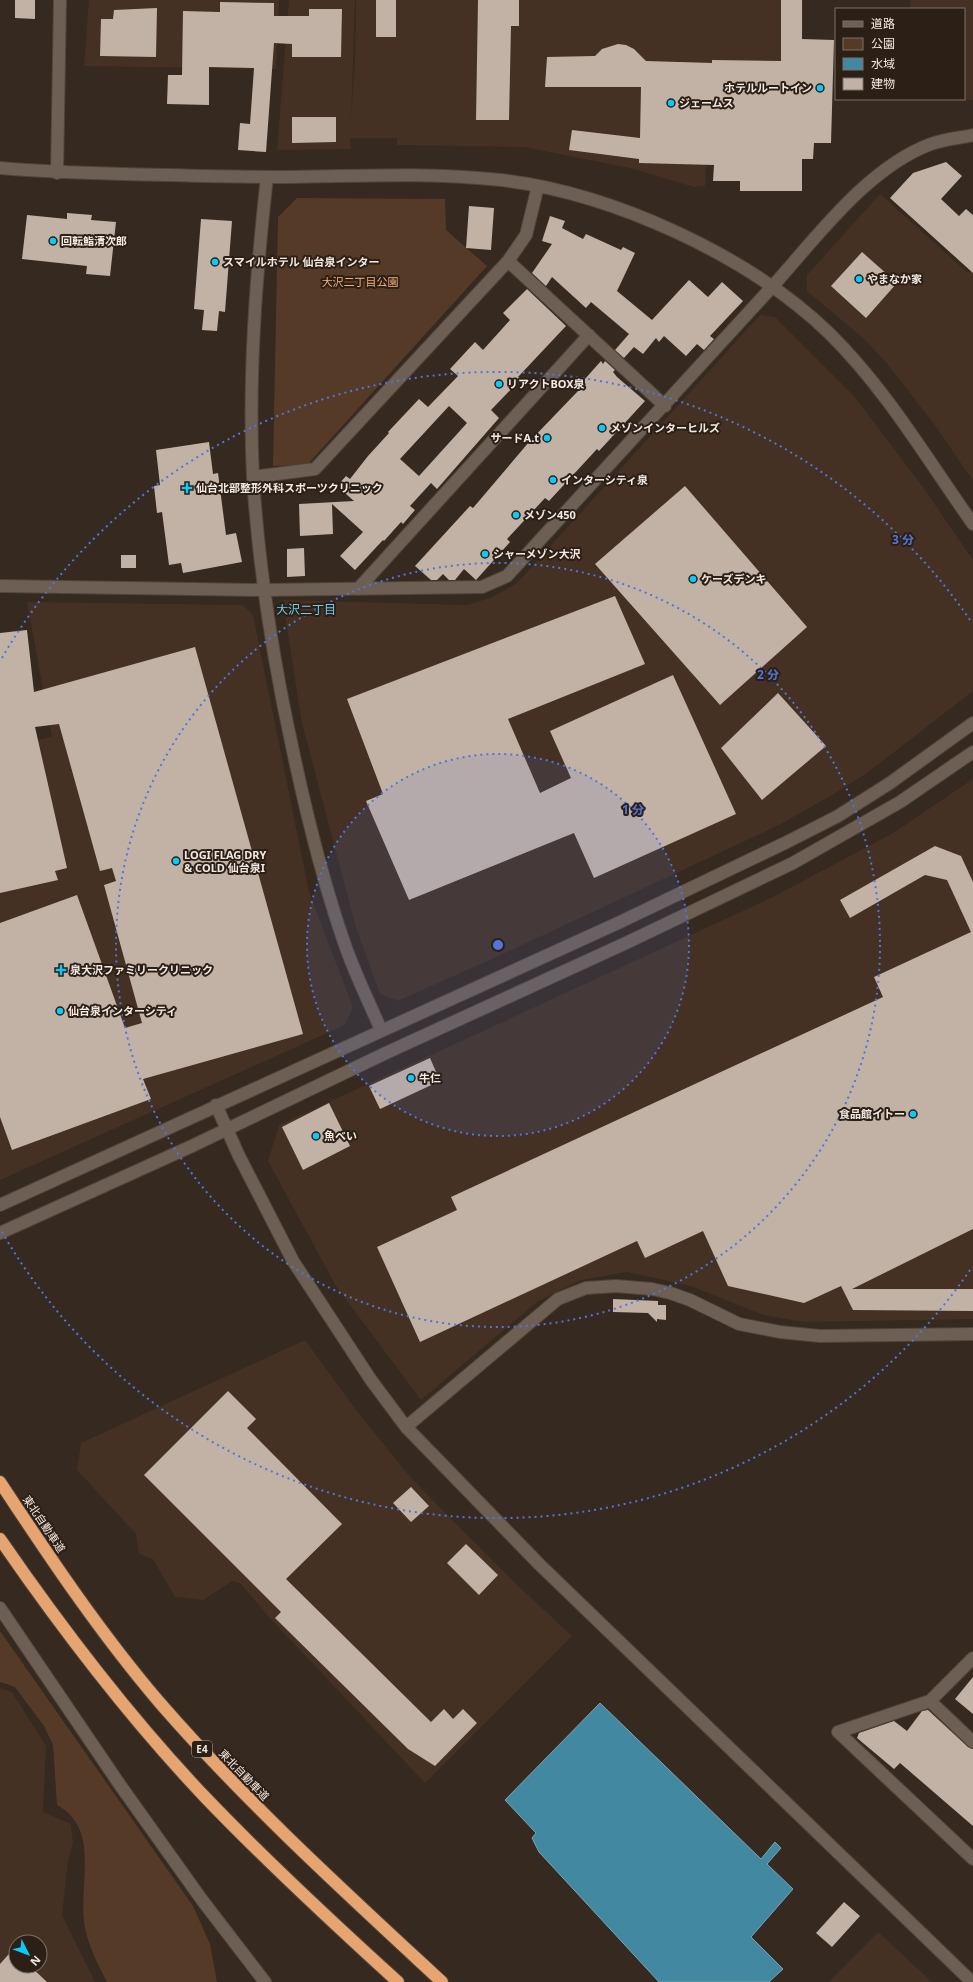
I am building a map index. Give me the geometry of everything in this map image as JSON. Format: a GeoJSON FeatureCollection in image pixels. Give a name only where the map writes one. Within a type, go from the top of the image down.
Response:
{"type":"FeatureCollection","features":[{"type":"Feature","properties":{"kind":"highway","name":"東北自動車道"},"geometry":{"type":"LineString","coordinates":[[0,1482],[100,1627],[159,1701],[230,1780],[313,1863],[442,1982]]}},
{"type":"Feature","properties":{"kind":"highway"},"geometry":{"type":"LineString","coordinates":[[0,1539],[77,1644],[140,1724],[204,1796],[291,1884],[398,1982]]}},
{"type":"Feature","properties":{"kind":"street"},"geometry":{"type":"LineString","coordinates":[[57,173],[60,0]]}},
{"type":"Feature","properties":{"kind":"street"},"geometry":{"type":"LineString","coordinates":[[0,586],[263,590],[482,587],[507,576],[666,406],[856,194],[894,163],[932,144],[973,135]]}},
{"type":"Feature","properties":{"kind":"street"},"geometry":{"type":"LineString","coordinates":[[0,168],[57,173],[267,177],[424,175],[500,180],[538,186],[600,202],[671,230],[732,261],[772,287],[827,331],[862,368],[973,524]]}},
{"type":"Feature","properties":{"kind":"street"},"geometry":{"type":"LineString","coordinates":[[267,177],[256,286],[252,396],[253,477],[263,590],[280,690],[312,837],[346,947],[381,1030]]}},
{"type":"Feature","properties":{"kind":"street"},"geometry":{"type":"LineString","coordinates":[[253,477],[315,469],[508,261],[526,235],[538,186]]}},
{"type":"Feature","properties":{"kind":"street"},"geometry":{"type":"LineString","coordinates":[[508,261],[666,406]]}},
{"type":"Feature","properties":{"kind":"street"},"geometry":{"type":"LineString","coordinates":[[358,589],[589,335]]}},
{"type":"Feature","properties":{"kind":"street"},"geometry":{"type":"LineString","coordinates":[[0,1205],[216,1105],[611,926],[787,842],[838,816],[890,783],[973,723]]}},
{"type":"Feature","properties":{"kind":"street"},"geometry":{"type":"LineString","coordinates":[[0,1233],[626,943],[793,862],[900,802],[973,752]]}},
{"type":"Feature","properties":{"kind":"street"},"geometry":{"type":"LineString","coordinates":[[216,1105],[293,1261],[367,1374],[406,1427],[539,1564],[972,1982]]}},
{"type":"Feature","properties":{"kind":"street"},"geometry":{"type":"LineString","coordinates":[[406,1427],[558,1299],[586,1288],[616,1286],[652,1289],[690,1300],[740,1324],[780,1332],[812,1336],[973,1334]]}},
{"type":"Feature","properties":{"kind":"street"},"geometry":{"type":"LineString","coordinates":[[0,1608],[124,1792],[202,1900],[265,1982]]}},
{"type":"Feature","properties":{"kind":"street"},"geometry":{"type":"LineString","coordinates":[[973,1658],[930,1701],[838,1732],[973,1859]]}},
{"type":"Feature","properties":{"kind":"street"},"geometry":{"type":"LineString","coordinates":[[930,1701],[973,1742]]}},
{"type":"Feature","properties":{"kind":"shaded area"},"geometry":{"type":"Polygon","coordinates":[[[89,0],[279,0],[276,69],[84,66],[89,0]]]}},
{"type":"Feature","properties":{"kind":"shaded area"},"geometry":{"type":"Polygon","coordinates":[[[289,0],[355,0],[351,120],[355,60],[356,0],[803,0],[802,95],[710,93],[705,186],[694,187],[630,168],[524,147],[397,145],[397,138],[350,138],[351,149],[277,150],[289,0]]]}},
{"type":"Feature","properties":{"kind":"shaded area"},"geometry":{"type":"Polygon","coordinates":[[[910,0],[973,0],[973,100],[965,100],[965,8],[910,8],[910,0]]]}},
{"type":"Feature","properties":{"kind":"shaded area"},"geometry":{"type":"Polygon","coordinates":[[[880,194],[968,273],[973,268],[973,481],[934,424],[885,361],[863,338],[807,291],[807,275],[880,194]]]}},
{"type":"Feature","properties":{"kind":"shaded area"},"geometry":{"type":"Polygon","coordinates":[[[760,315],[775,317],[855,397],[925,490],[973,560],[973,691],[867,773],[779,825],[501,955],[398,1001],[380,994],[356,928],[301,719],[283,600],[468,605],[492,597],[516,584],[760,315]]]}},
{"type":"Feature","properties":{"kind":"shaded area"},"geometry":{"type":"Polygon","coordinates":[[[27,602],[243,605],[253,615],[309,892],[353,1007],[345,1025],[0,1180],[0,747],[52,737],[27,602]]]}},
{"type":"Feature","properties":{"kind":"shaded area"},"geometry":{"type":"Polygon","coordinates":[[[973,779],[973,1319],[805,1322],[763,1315],[691,1286],[627,1272],[581,1280],[538,1301],[421,1400],[336,1286],[268,1161],[279,1125],[773,897],[893,833],[973,779]]]}},
{"type":"Feature","properties":{"kind":"shaded area"},"geometry":{"type":"Polygon","coordinates":[[[305,1340],[356,1410],[412,1479],[514,1582],[572,1636],[425,1783],[269,1617],[240,1583],[232,1581],[203,1600],[175,1597],[153,1559],[139,1554],[136,1534],[77,1470],[81,1443],[305,1340]]]}},
{"type":"Feature","properties":{"kind":"shaded area"},"geometry":{"type":"Polygon","coordinates":[[[0,1688],[12,1692],[46,1746],[43,1812],[71,1824],[73,1843],[68,1861],[62,1915],[95,1982],[0,1982],[0,1688]]]}},
{"type":"Feature","properties":{"kind":"shaded area"},"geometry":{"type":"Polygon","coordinates":[[[878,1932],[932,1982],[829,1982],[878,1932]]]}},
{"type":"Feature","properties":{"kind":"green space","name":"大沢二丁目公園"},"geometry":{"type":"Polygon","coordinates":[[[297,198],[445,199],[446,230],[487,266],[307,465],[273,466],[278,217],[297,198]]]}},
{"type":"Feature","properties":{"kind":"green space"},"geometry":{"type":"Polygon","coordinates":[[[0,1631],[193,1906],[210,1944],[217,1982],[107,1982],[91,1949],[85,1928],[83,1911],[85,1860],[84,1844],[79,1829],[71,1816],[57,1805],[53,1745],[44,1726],[15,1687],[0,1682],[0,1631]]]}},
{"type":"Feature","properties":{"kind":"water"},"geometry":{"type":"Polygon","coordinates":[[[600,1703],[761,1859],[775,1842],[781,1848],[767,1864],[793,1889],[751,1937],[783,1969],[769,1982],[659,1982],[539,1852],[532,1838],[536,1833],[505,1800],[600,1703]]]}},
{"type":"Feature","properties":{"kind":"building"},"geometry":{"type":"Polygon","coordinates":[[[15,0],[35,0],[35,19],[15,18],[15,0]]]}},
{"type":"Feature","properties":{"kind":"building"},"geometry":{"type":"Polygon","coordinates":[[[376,0],[396,0],[396,37],[376,37],[376,0]]]}},
{"type":"Feature","properties":{"kind":"building"},"geometry":{"type":"Polygon","coordinates":[[[478,0],[519,0],[519,26],[511,26],[509,120],[476,120],[478,0]]]}},
{"type":"Feature","properties":{"kind":"building"},"geometry":{"type":"Polygon","coordinates":[[[781,0],[802,0],[802,39],[834,40],[831,143],[814,143],[813,159],[802,159],[802,191],[740,191],[740,181],[713,181],[714,165],[639,163],[639,159],[569,150],[572,130],[640,138],[641,87],[545,87],[547,57],[595,56],[602,49],[618,44],[626,45],[634,49],[646,61],[712,63],[712,60],[781,61],[781,0]]]}},
{"type":"Feature","properties":{"kind":"building"},"geometry":{"type":"Polygon","coordinates":[[[220,2],[274,3],[274,16],[309,16],[309,9],[342,9],[341,57],[292,57],[292,44],[274,43],[266,152],[238,150],[240,123],[250,124],[254,68],[209,67],[209,105],[167,104],[168,75],[182,75],[183,11],[220,12],[220,2]]]}},
{"type":"Feature","properties":{"kind":"building"},"geometry":{"type":"Polygon","coordinates":[[[157,8],[156,57],[100,56],[101,19],[113,19],[114,10],[157,8]]]}},
{"type":"Feature","properties":{"kind":"building"},"geometry":{"type":"Polygon","coordinates":[[[292,117],[336,117],[336,142],[292,143],[292,117]]]}},
{"type":"Feature","properties":{"kind":"building"},"geometry":{"type":"Polygon","coordinates":[[[946,162],[962,176],[941,199],[959,216],[966,209],[973,215],[973,273],[890,198],[913,173],[946,162]]]}},
{"type":"Feature","properties":{"kind":"building"},"geometry":{"type":"Polygon","coordinates":[[[469,206],[494,208],[491,250],[466,248],[469,206]]]}},
{"type":"Feature","properties":{"kind":"building"},"geometry":{"type":"Polygon","coordinates":[[[67,213],[92,215],[91,220],[116,222],[110,276],[86,274],[87,266],[22,259],[27,215],[67,219],[67,213]]]}},
{"type":"Feature","properties":{"kind":"building"},"geometry":{"type":"Polygon","coordinates":[[[550,216],[565,221],[562,228],[583,239],[586,234],[621,250],[623,247],[635,253],[617,291],[652,320],[689,280],[708,297],[722,282],[743,301],[710,336],[714,339],[704,350],[697,344],[686,356],[664,336],[659,342],[656,338],[643,354],[634,347],[624,358],[615,350],[629,334],[591,302],[586,308],[552,277],[546,286],[532,273],[552,244],[542,241],[550,216]]]}},
{"type":"Feature","properties":{"kind":"building"},"geometry":{"type":"Polygon","coordinates":[[[201,219],[232,221],[225,312],[219,311],[217,331],[202,330],[204,310],[194,309],[201,219]]]}},
{"type":"Feature","properties":{"kind":"building"},"geometry":{"type":"Polygon","coordinates":[[[862,252],[897,283],[866,318],[831,286],[862,252]]]}},
{"type":"Feature","properties":{"kind":"building"},"geometry":{"type":"Polygon","coordinates":[[[527,289],[566,326],[518,377],[521,379],[491,410],[499,418],[437,489],[431,483],[410,506],[415,510],[403,524],[401,522],[355,570],[340,556],[363,532],[332,504],[333,534],[300,536],[299,504],[354,501],[337,486],[346,476],[350,479],[389,433],[388,432],[419,399],[428,407],[458,376],[450,369],[475,342],[483,350],[510,320],[503,313],[527,289]],[[449,406],[400,459],[419,476],[467,423],[449,406]]]}},
{"type":"Feature","properties":{"kind":"building"},"geometry":{"type":"Polygon","coordinates":[[[601,361],[603,364],[605,361],[615,370],[613,372],[617,377],[645,401],[599,451],[597,449],[549,501],[545,498],[507,539],[510,542],[476,580],[464,569],[455,580],[449,580],[443,574],[437,580],[431,580],[415,566],[470,506],[473,508],[529,442],[578,391],[576,389],[601,361]]]}},
{"type":"Feature","properties":{"kind":"building"},"geometry":{"type":"Polygon","coordinates":[[[209,442],[213,474],[218,473],[226,535],[236,533],[242,562],[183,573],[181,563],[169,565],[162,512],[157,513],[154,486],[160,485],[156,450],[209,442]]]}},
{"type":"Feature","properties":{"kind":"building"},"geometry":{"type":"Polygon","coordinates":[[[685,486],[807,627],[720,705],[595,564],[685,486]]]}},
{"type":"Feature","properties":{"kind":"building"},"geometry":{"type":"Polygon","coordinates":[[[304,548],[305,576],[287,577],[287,549],[304,548]]]}},
{"type":"Feature","properties":{"kind":"building"},"geometry":{"type":"Polygon","coordinates":[[[121,555],[136,555],[136,568],[121,568],[121,555]]]}},
{"type":"Feature","properties":{"kind":"building"},"geometry":{"type":"Polygon","coordinates":[[[615,596],[645,664],[508,719],[540,793],[571,778],[550,731],[673,675],[736,814],[594,878],[574,833],[409,900],[366,801],[383,794],[347,699],[615,596]]]}},
{"type":"Feature","properties":{"kind":"building","name":"LOGI FLAG DRY & COLD 仙台泉I"},"geometry":{"type":"Polygon","coordinates":[[[27,630],[34,692],[195,647],[303,1034],[143,1079],[151,1099],[12,1150],[0,1117],[0,923],[77,895],[125,1028],[142,1023],[104,885],[116,881],[112,868],[100,871],[59,724],[35,727],[67,868],[55,871],[58,880],[0,893],[0,633],[27,630]]]}},
{"type":"Feature","properties":{"kind":"building"},"geometry":{"type":"Polygon","coordinates":[[[778,693],[826,746],[762,800],[721,748],[778,693]]]}},
{"type":"Feature","properties":{"kind":"building"},"geometry":{"type":"Polygon","coordinates":[[[935,846],[961,856],[973,882],[973,1229],[852,1289],[973,1289],[973,1311],[853,1310],[841,1286],[804,1303],[728,1286],[703,1231],[645,1258],[637,1241],[420,1342],[377,1247],[457,1210],[451,1197],[883,997],[874,977],[971,932],[947,880],[925,875],[850,918],[840,900],[935,846]]]}},
{"type":"Feature","properties":{"kind":"building"},"geometry":{"type":"Polygon","coordinates":[[[430,1058],[440,1081],[380,1109],[369,1086],[430,1058]]]}},
{"type":"Feature","properties":{"kind":"building"},"geometry":{"type":"Polygon","coordinates":[[[329,1103],[350,1146],[303,1170],[282,1127],[329,1103]]]}},
{"type":"Feature","properties":{"kind":"building"},"geometry":{"type":"Polygon","coordinates":[[[613,1299],[658,1301],[658,1305],[666,1305],[666,1320],[657,1319],[657,1322],[648,1313],[613,1312],[613,1299]]]}},
{"type":"Feature","properties":{"kind":"building"},"geometry":{"type":"Polygon","coordinates":[[[228,1391],[256,1419],[247,1428],[342,1524],[286,1579],[431,1722],[444,1709],[453,1719],[463,1709],[477,1723],[435,1766],[408,1749],[275,1618],[281,1612],[144,1475],[228,1391]]]}},
{"type":"Feature","properties":{"kind":"building"},"geometry":{"type":"Polygon","coordinates":[[[411,1487],[429,1506],[411,1522],[393,1503],[411,1487]]]}},
{"type":"Feature","properties":{"kind":"building"},"geometry":{"type":"Polygon","coordinates":[[[466,1544],[498,1575],[479,1595],[447,1563],[466,1544]]]}},
{"type":"Feature","properties":{"kind":"building"},"geometry":{"type":"Polygon","coordinates":[[[973,1677],[973,1714],[955,1699],[973,1677]]]}},
{"type":"Feature","properties":{"kind":"building"},"geometry":{"type":"Polygon","coordinates":[[[928,1710],[968,1747],[973,1749],[973,1826],[900,1763],[894,1769],[857,1738],[859,1733],[894,1721],[907,1731],[922,1711],[928,1710]]]}},
{"type":"Feature","properties":{"kind":"building"},"geometry":{"type":"Polygon","coordinates":[[[844,1902],[860,1916],[832,1947],[816,1933],[844,1902]]]}},
{"type":"Feature","properties":{"kind":"building"},"geometry":{"type":"Polygon","coordinates":[[[8,1955],[8,1974],[38,1974],[47,1982],[0,1982],[0,1964],[8,1955]]]}},
{"type":"Feature","properties":{"kind":"place","name":"ホテルルートイン"},"geometry":{"type":"Point","coordinates":[820,88]}},
{"type":"Feature","properties":{"kind":"place","name":"ジェームス"},"geometry":{"type":"Point","coordinates":[671,103]}},
{"type":"Feature","properties":{"kind":"place","name":"回転鮨清次郎"},"geometry":{"type":"Point","coordinates":[53,241]}},
{"type":"Feature","properties":{"kind":"place","name":"スマイルホテル 仙台泉インター"},"geometry":{"type":"Point","coordinates":[215,262]}},
{"type":"Feature","properties":{"kind":"place","name":"やまなか家"},"geometry":{"type":"Point","coordinates":[859,279]}},
{"type":"Feature","properties":{"kind":"place","name":"リアクトBOX泉"},"geometry":{"type":"Point","coordinates":[499,384]}},
{"type":"Feature","properties":{"kind":"place","name":"メゾンインターヒルズ"},"geometry":{"type":"Point","coordinates":[602,428]}},
{"type":"Feature","properties":{"kind":"place","name":"サードA.t"},"geometry":{"type":"Point","coordinates":[547,438]}},
{"type":"Feature","properties":{"kind":"place","name":"インターシティ泉"},"geometry":{"type":"Point","coordinates":[553,480]}},
{"type":"Feature","properties":{"kind":"place","name":"仙台北部整形外科スポーツクリニック"},"geometry":{"type":"Point","coordinates":[187,488]}},
{"type":"Feature","properties":{"kind":"place","name":"メゾン450"},"geometry":{"type":"Point","coordinates":[516,515]}},
{"type":"Feature","properties":{"kind":"place","name":"シャーメゾン大沢"},"geometry":{"type":"Point","coordinates":[485,554]}},
{"type":"Feature","properties":{"kind":"place","name":"ケーズデンキ"},"geometry":{"type":"Point","coordinates":[693,579]}},
{"type":"Feature","properties":{"kind":"place","name":"LOGI FLAG DRY & COLD 仙台泉I"},"geometry":{"type":"Point","coordinates":[176,861]}},
{"type":"Feature","properties":{"kind":"place","name":"泉大沢ファミリークリニック"},"geometry":{"type":"Point","coordinates":[61,970]}},
{"type":"Feature","properties":{"kind":"place","name":"仙台泉インターシティ"},"geometry":{"type":"Point","coordinates":[60,1011]}},
{"type":"Feature","properties":{"kind":"place","name":"牛仁"},"geometry":{"type":"Point","coordinates":[411,1078]}},
{"type":"Feature","properties":{"kind":"place","name":"食品館イトー"},"geometry":{"type":"Point","coordinates":[913,1114]}},
{"type":"Feature","properties":{"kind":"place","name":"魚べい"},"geometry":{"type":"Point","coordinates":[316,1136]}},
{"type":"Feature","properties":{"kind":"district","name":"大沢二丁目"},"geometry":{"type":"Point","coordinates":[306,610]}}]}
